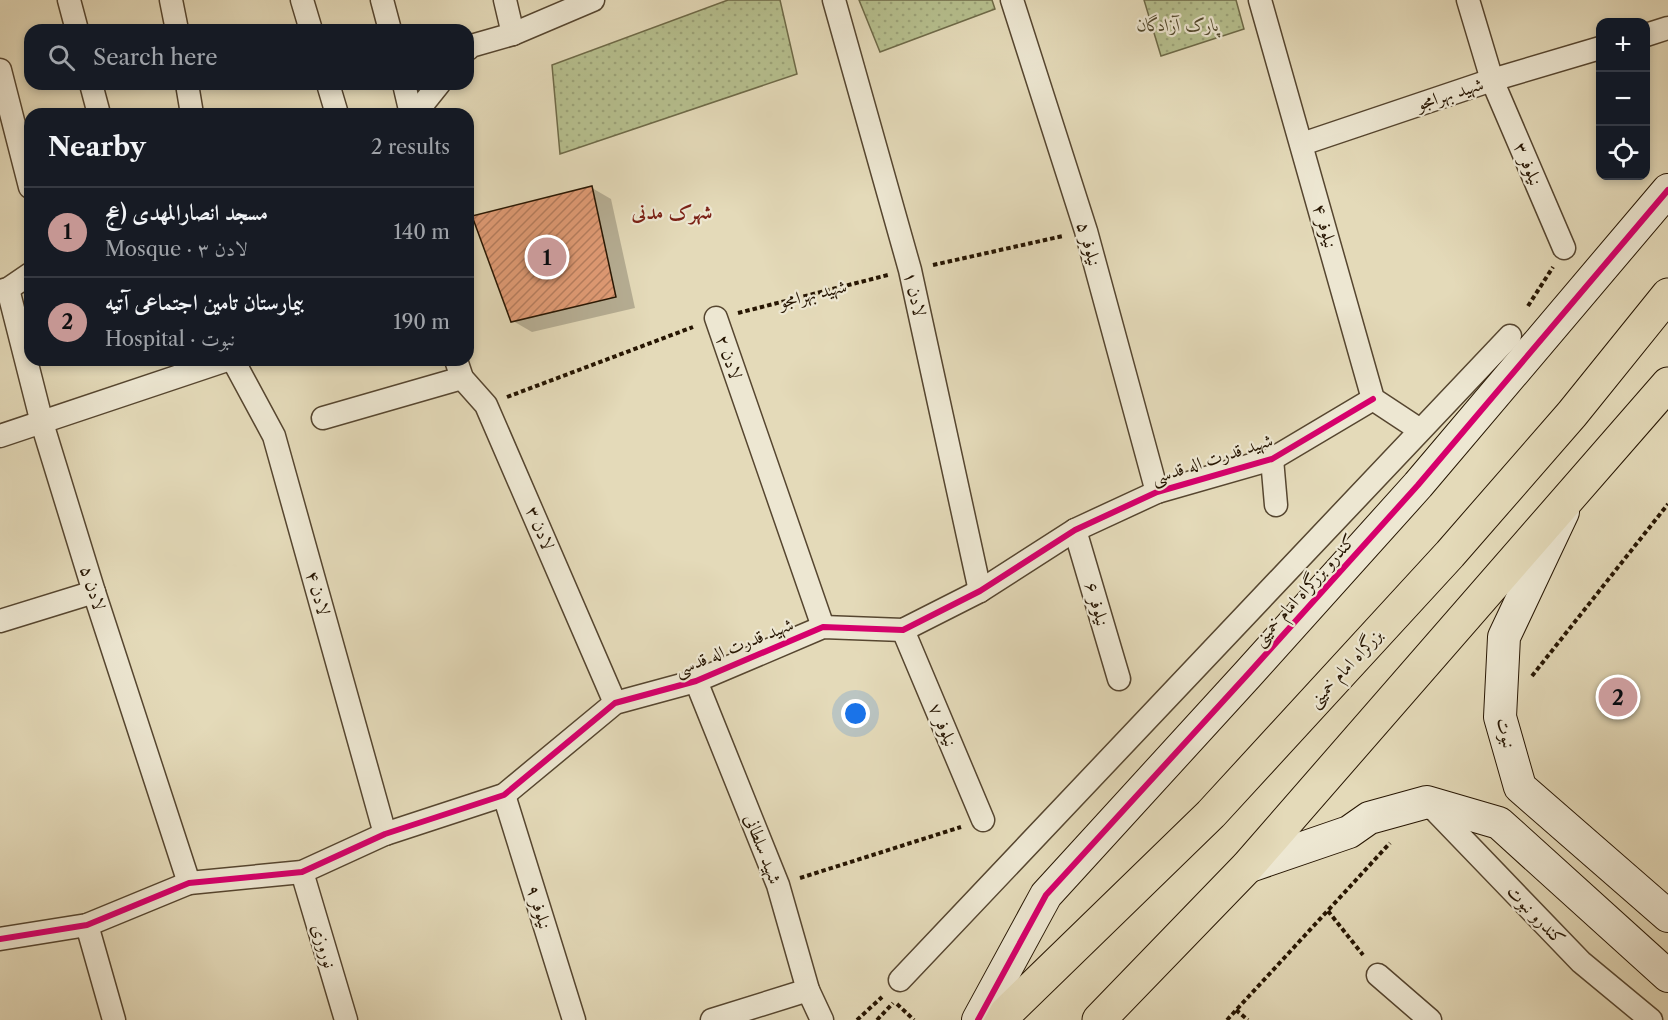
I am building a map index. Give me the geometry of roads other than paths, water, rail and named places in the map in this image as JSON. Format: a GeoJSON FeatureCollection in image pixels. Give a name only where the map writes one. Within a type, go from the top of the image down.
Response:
{"type":"FeatureCollection","features":[{"type":"Feature","properties":{"kind":"highway","name":"بزرگراه امام خمینی"},"geometry":{"type":"LineString","coordinates":[[999,1020],[1211,814],[1450,554],[1572,414],[1668,295]]}},
{"type":"Feature","properties":{"kind":"highway"},"geometry":{"type":"LineString","coordinates":[[1099,1020],[1247,867],[1668,384]]}},
{"type":"Feature","properties":{"kind":"street"},"geometry":{"type":"LineString","coordinates":[[69,0],[75,24]]}},
{"type":"Feature","properties":{"kind":"street"},"geometry":{"type":"LineString","coordinates":[[171,0],[176,24]]}},
{"type":"Feature","properties":{"kind":"street"},"geometry":{"type":"LineString","coordinates":[[302,0],[309,24]]}},
{"type":"Feature","properties":{"kind":"street"},"geometry":{"type":"LineString","coordinates":[[382,0],[388,24]]}},
{"type":"Feature","properties":{"kind":"street"},"geometry":{"type":"LineString","coordinates":[[505,0],[513,34]]}},
{"type":"Feature","properties":{"kind":"street"},"geometry":{"type":"LineString","coordinates":[[474,45],[513,34],[593,0]]}},
{"type":"Feature","properties":{"kind":"street","name":"لادن ۱"},"geometry":{"type":"LineString","coordinates":[[834,0],[910,270],[980,591]]}},
{"type":"Feature","properties":{"kind":"street","name":"نیلوفر ۵"},"geometry":{"type":"LineString","coordinates":[[1012,0],[1086,231],[1157,492]]}},
{"type":"Feature","properties":{"kind":"street","name":"نیلوفر ۴"},"geometry":{"type":"LineString","coordinates":[[1260,0],[1373,399]]}},
{"type":"Feature","properties":{"kind":"street","name":"نیلوفر ۳"},"geometry":{"type":"LineString","coordinates":[[1468,0],[1492,80],[1564,248]]}},
{"type":"Feature","properties":{"kind":"street"},"geometry":{"type":"LineString","coordinates":[[1650,34],[1668,28]]}},
{"type":"Feature","properties":{"kind":"street","name":"شهید بهرامجو"},"geometry":{"type":"LineString","coordinates":[[1302,144],[1492,80],[1596,49]]}},
{"type":"Feature","properties":{"kind":"street"},"geometry":{"type":"LineString","coordinates":[[0,70],[24,164]]}},
{"type":"Feature","properties":{"kind":"street"},"geometry":{"type":"LineString","coordinates":[[93,90],[97,108]]}},
{"type":"Feature","properties":{"kind":"street"},"geometry":{"type":"LineString","coordinates":[[188,90],[191,108]]}},
{"type":"Feature","properties":{"kind":"street"},"geometry":{"type":"LineString","coordinates":[[330,90],[335,108]]}},
{"type":"Feature","properties":{"kind":"street"},"geometry":{"type":"LineString","coordinates":[[406,90],[411,108]]}},
{"type":"Feature","properties":{"kind":"street"},"geometry":{"type":"LineString","coordinates":[[418,108],[434,90]]}},
{"type":"Feature","properties":{"kind":"street","name":"کندرو بزرگراه امام خمینی"},"geometry":{"type":"LineString","coordinates":[[978,1020],[1046,895],[1418,485],[1668,190]]}},
{"type":"Feature","properties":{"kind":"street"},"geometry":{"type":"LineString","coordinates":[[4,290],[24,278]]}},
{"type":"Feature","properties":{"kind":"street","name":"لادن ۵"},"geometry":{"type":"LineString","coordinates":[[4,290],[24,360]]}},
{"type":"Feature","properties":{"kind":"street","name":"لادن ۲"},"geometry":{"type":"LineString","coordinates":[[716,318],[823,627]]}},
{"type":"Feature","properties":{"kind":"street"},"geometry":{"type":"LineString","coordinates":[[900,980],[1510,336]]}},
{"type":"Feature","properties":{"kind":"street","name":"لادن ۵"},"geometry":{"type":"LineString","coordinates":[[26,366],[94,592],[189,883]]}},
{"type":"Feature","properties":{"kind":"street"},"geometry":{"type":"LineString","coordinates":[[0,436],[209,366]]}},
{"type":"Feature","properties":{"kind":"street","name":"لادن ۴"},"geometry":{"type":"LineString","coordinates":[[236,366],[274,435],[385,834]]}},
{"type":"Feature","properties":{"kind":"street"},"geometry":{"type":"LineString","coordinates":[[323,418],[459,369]]}},
{"type":"Feature","properties":{"kind":"street","name":"لادن ۳"},"geometry":{"type":"LineString","coordinates":[[459,369],[486,405],[615,703]]}},
{"type":"Feature","properties":{"kind":"street"},"geometry":{"type":"LineString","coordinates":[[1373,399],[1420,430]]}},
{"type":"Feature","properties":{"kind":"street","name":"شهید قدرت اله قدسی"},"geometry":{"type":"LineString","coordinates":[[0,939],[87,925],[189,883],[302,872],[385,834],[504,795],[615,703],[696,681],[823,627],[903,630],[980,591],[1075,530],[1157,492],[1272,459],[1373,399]]}},
{"type":"Feature","properties":{"kind":"street"},"geometry":{"type":"LineString","coordinates":[[1272,459],[1276,505]]}},
{"type":"Feature","properties":{"kind":"street","name":"نبوت"},"geometry":{"type":"LineString","coordinates":[[1570,498],[1504,637],[1500,717],[1520,787],[1668,916]]}},
{"type":"Feature","properties":{"kind":"street","name":"نیلوفر ۶"},"geometry":{"type":"LineString","coordinates":[[1075,530],[1119,679]]}},
{"type":"Feature","properties":{"kind":"street"},"geometry":{"type":"LineString","coordinates":[[0,621],[94,592]]}},
{"type":"Feature","properties":{"kind":"street","name":"نیلوفر ۷"},"geometry":{"type":"LineString","coordinates":[[903,630],[983,820]]}},
{"type":"Feature","properties":{"kind":"street","name":"شهید سلطانی"},"geometry":{"type":"LineString","coordinates":[[696,681],[777,885],[808,990],[822,1020]]}},
{"type":"Feature","properties":{"kind":"street","name":"نیلوفر ۹"},"geometry":{"type":"LineString","coordinates":[[504,795],[574,1020]]}},
{"type":"Feature","properties":{"kind":"street"},"geometry":{"type":"LineString","coordinates":[[1247,867],[1349,832],[1369,818],[1427,802],[1499,823],[1668,976]]}},
{"type":"Feature","properties":{"kind":"street","name":"کندرو نبوت"},"geometry":{"type":"LineString","coordinates":[[1427,802],[1581,962],[1651,1020]]}},
{"type":"Feature","properties":{"kind":"street","name":"نوروزی"},"geometry":{"type":"LineString","coordinates":[[302,872],[346,1020]]}},
{"type":"Feature","properties":{"kind":"street"},"geometry":{"type":"LineString","coordinates":[[87,925],[114,1020]]}},
{"type":"Feature","properties":{"kind":"street"},"geometry":{"type":"LineString","coordinates":[[1378,975],[1430,1020]]}},
{"type":"Feature","properties":{"kind":"street"},"geometry":{"type":"LineString","coordinates":[[712,1020],[808,990]]}},
{"type":"Feature","properties":{"kind":"place","name":"مسجد انصارالمهدی (عج"},"geometry":{"type":"Point","coordinates":[547,257]}},
{"type":"Feature","properties":{"kind":"place","name":"بیمارستان تامین اجتماعی آتیه"},"geometry":{"type":"Point","coordinates":[1618,697]}},
{"type":"Feature","properties":{"kind":"district","name":"شهرک مدنی"},"geometry":{"type":"Point","coordinates":[672,212]}},
{"type":"Feature","properties":{"kind":"park label","name":"پارک آزادگان"},"geometry":{"type":"Point","coordinates":[1178,25]}}]}
